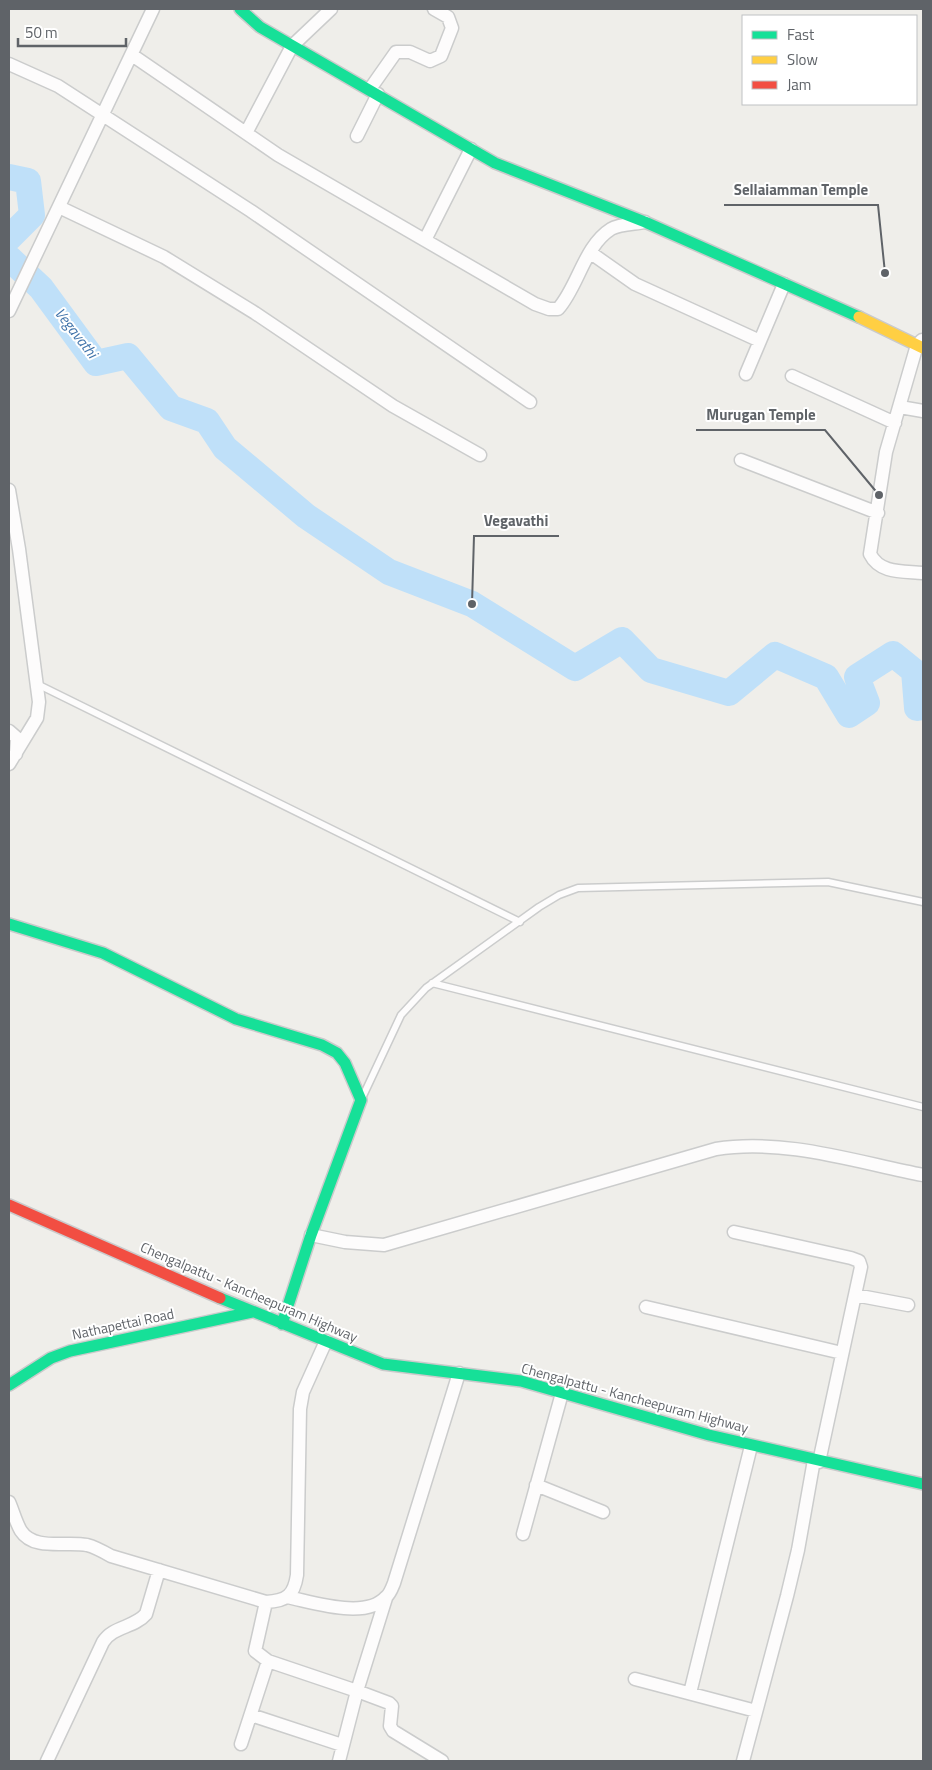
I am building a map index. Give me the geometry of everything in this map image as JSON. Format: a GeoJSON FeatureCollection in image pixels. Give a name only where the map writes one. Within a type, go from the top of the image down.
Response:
{"type":"FeatureCollection","features":[{"type":"Feature","properties":{"kind":"main road"},"geometry":{"type":"LineString","coordinates":[[240,9],[260,27],[495,163],[645,222],[921,344]]}},
{"type":"Feature","properties":{"kind":"main road"},"geometry":{"type":"LineString","coordinates":[[9,924],[103,953],[236,1018],[322,1045],[337,1053],[345,1063],[352,1075],[361,1100],[311,1235],[282,1324]]}},
{"type":"Feature","properties":{"kind":"main road","name":"Chengalpattu - Kancheepuram Highway"},"geometry":{"type":"LineString","coordinates":[[9,1205],[252,1312],[384,1364],[521,1381],[751,1446],[923,1484]]}},
{"type":"Feature","properties":{"kind":"main road","name":"Nathapettai Road"},"geometry":{"type":"LineString","coordinates":[[9,1385],[52,1358],[70,1351],[252,1312]]}},
{"type":"Feature","properties":{"kind":"street"},"geometry":{"type":"LineString","coordinates":[[246,133],[292,46],[331,9]]}},
{"type":"Feature","properties":{"kind":"street"},"geometry":{"type":"LineString","coordinates":[[357,136],[374,92],[396,52],[410,52],[430,61],[440,56],[452,28],[448,17],[434,9]]}},
{"type":"Feature","properties":{"kind":"street"},"geometry":{"type":"LineString","coordinates":[[11,307],[132,55],[150,10]]}},
{"type":"Feature","properties":{"kind":"street"},"geometry":{"type":"LineString","coordinates":[[132,55],[278,155],[535,304],[549,309],[558,309],[563,303],[591,253],[612,229],[645,222]]}},
{"type":"Feature","properties":{"kind":"street"},"geometry":{"type":"LineString","coordinates":[[9,64],[58,86],[259,217],[530,402]]}},
{"type":"Feature","properties":{"kind":"street"},"geometry":{"type":"LineString","coordinates":[[425,240],[471,149]]}},
{"type":"Feature","properties":{"kind":"street"},"geometry":{"type":"LineString","coordinates":[[59,208],[164,257],[263,318],[393,406],[480,455]]}},
{"type":"Feature","properties":{"kind":"street"},"geometry":{"type":"LineString","coordinates":[[591,253],[635,284],[760,340]]}},
{"type":"Feature","properties":{"kind":"street"},"geometry":{"type":"LineString","coordinates":[[746,374],[784,284]]}},
{"type":"Feature","properties":{"kind":"street"},"geometry":{"type":"LineString","coordinates":[[921,344],[895,423],[883,467],[878,513],[870,554],[875,564],[885,569],[923,572]]}},
{"type":"Feature","properties":{"kind":"street"},"geometry":{"type":"LineString","coordinates":[[792,376],[895,423]]}},
{"type":"Feature","properties":{"kind":"street"},"geometry":{"type":"LineString","coordinates":[[900,407],[923,411]]}},
{"type":"Feature","properties":{"kind":"street"},"geometry":{"type":"LineString","coordinates":[[741,460],[878,513]]}},
{"type":"Feature","properties":{"kind":"street"},"geometry":{"type":"LineString","coordinates":[[9,490],[39,702],[36,718],[12,759]]}},
{"type":"Feature","properties":{"kind":"street"},"geometry":{"type":"LineString","coordinates":[[9,731],[17,738],[12,759]]}},
{"type":"Feature","properties":{"kind":"street"},"geometry":{"type":"LineString","coordinates":[[311,1235],[345,1242],[384,1245],[716,1149],[744,1144],[776,1146],[923,1175]]}},
{"type":"Feature","properties":{"kind":"street"},"geometry":{"type":"LineString","coordinates":[[734,1232],[859,1261],[861,1268],[816,1461],[798,1550],[743,1761]]}},
{"type":"Feature","properties":{"kind":"street"},"geometry":{"type":"LineString","coordinates":[[855,1295],[908,1305]]}},
{"type":"Feature","properties":{"kind":"street"},"geometry":{"type":"LineString","coordinates":[[646,1307],[842,1353]]}},
{"type":"Feature","properties":{"kind":"street"},"geometry":{"type":"LineString","coordinates":[[287,1597],[295,1588],[297,1575],[300,1409],[303,1392],[326,1341]]}},
{"type":"Feature","properties":{"kind":"street"},"geometry":{"type":"LineString","coordinates":[[339,1761],[357,1691],[386,1598],[394,1583],[459,1373]]}},
{"type":"Feature","properties":{"kind":"street"},"geometry":{"type":"LineString","coordinates":[[523,1534],[562,1393]]}},
{"type":"Feature","properties":{"kind":"street"},"geometry":{"type":"LineString","coordinates":[[690,1693],[751,1446]]}},
{"type":"Feature","properties":{"kind":"street"},"geometry":{"type":"LineString","coordinates":[[536,1485],[603,1512]]}},
{"type":"Feature","properties":{"kind":"street"},"geometry":{"type":"LineString","coordinates":[[9,1502],[22,1532],[33,1541],[45,1544],[89,1545],[111,1556],[266,1602],[287,1597],[351,1609],[372,1607],[386,1598]]}},
{"type":"Feature","properties":{"kind":"street"},"geometry":{"type":"LineString","coordinates":[[47,1761],[103,1642],[108,1634],[142,1619],[146,1614],[159,1570]]}},
{"type":"Feature","properties":{"kind":"street"},"geometry":{"type":"LineString","coordinates":[[266,1602],[255,1651],[268,1661],[389,1703],[392,1706],[390,1726],[393,1731],[442,1761]]}},
{"type":"Feature","properties":{"kind":"street"},"geometry":{"type":"LineString","coordinates":[[241,1744],[268,1661]]}},
{"type":"Feature","properties":{"kind":"street"},"geometry":{"type":"LineString","coordinates":[[635,1679],[756,1711]]}},
{"type":"Feature","properties":{"kind":"street"},"geometry":{"type":"LineString","coordinates":[[251,1715],[342,1745]]}},
{"type":"Feature","properties":{"kind":"lane"},"geometry":{"type":"LineString","coordinates":[[36,683],[520,922]]}},
{"type":"Feature","properties":{"kind":"lane"},"geometry":{"type":"LineString","coordinates":[[361,1100],[401,1015],[432,983],[559,895],[578,888],[828,882],[923,902]]}},
{"type":"Feature","properties":{"kind":"lane"},"geometry":{"type":"LineString","coordinates":[[432,983],[923,1108]]}},
{"type":"Feature","properties":{"kind":"waterway","name":"Vegavathi"},"geometry":{"type":"LineString","coordinates":[[9,177],[28,181],[32,215],[9,238]]}},
{"type":"Feature","properties":{"kind":"waterway","name":"Vegavathi"},"geometry":{"type":"LineString","coordinates":[[9,258],[41,288],[96,363],[128,356],[171,408],[207,421],[225,448],[306,516],[389,572],[472,604],[575,668],[622,640],[651,670],[729,693],[775,655],[826,677],[849,715],[867,703],[857,677],[893,654],[914,671],[917,708],[923,707]]}},
{"type":"Feature","properties":{"kind":"traffic: fast"},"geometry":{"type":"LineString","coordinates":[[240,9],[260,27],[495,163],[645,222],[859,317]]}},
{"type":"Feature","properties":{"kind":"traffic: fast"},"geometry":{"type":"LineString","coordinates":[[9,924],[103,953],[236,1019],[322,1045],[337,1053],[345,1063],[361,1100],[311,1235],[282,1324]]}},
{"type":"Feature","properties":{"kind":"traffic: fast"},"geometry":{"type":"LineString","coordinates":[[220,1298],[383,1364],[521,1381],[709,1435],[923,1484]]}},
{"type":"Feature","properties":{"kind":"traffic: fast"},"geometry":{"type":"LineString","coordinates":[[9,1385],[51,1358],[70,1351],[252,1312]]}},
{"type":"Feature","properties":{"kind":"traffic: slow"},"geometry":{"type":"LineString","coordinates":[[859,317],[923,348]]}},
{"type":"Feature","properties":{"kind":"traffic: jam"},"geometry":{"type":"LineString","coordinates":[[9,1205],[220,1298]]}},
{"type":"Feature","properties":{"kind":"place","name":"Sellaiamman Temple"},"geometry":{"type":"Point","coordinates":[885,273]}},
{"type":"Feature","properties":{"kind":"place","name":"Murugan Temple"},"geometry":{"type":"Point","coordinates":[879,495]}},
{"type":"Feature","properties":{"kind":"place","name":"Vegavathi"},"geometry":{"type":"Point","coordinates":[472,604]}}]}
